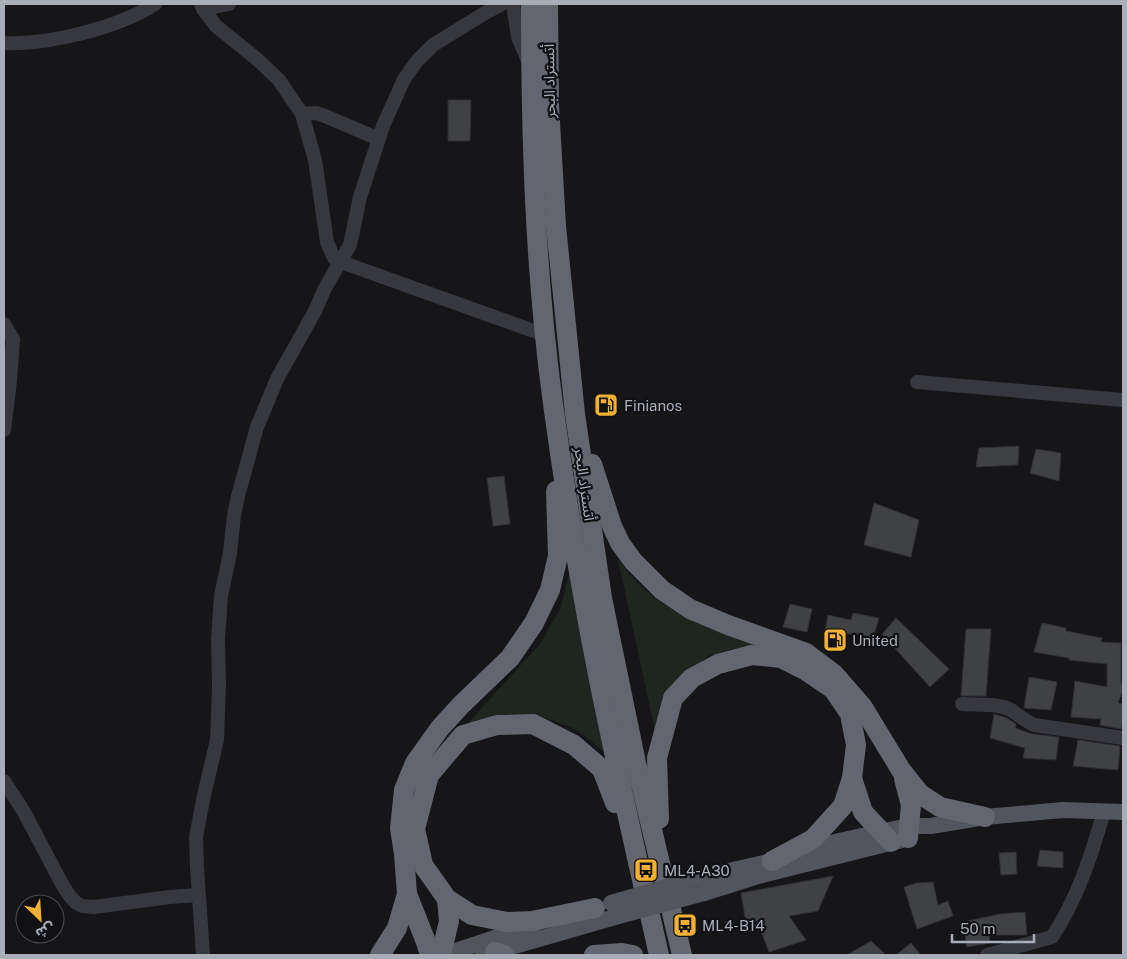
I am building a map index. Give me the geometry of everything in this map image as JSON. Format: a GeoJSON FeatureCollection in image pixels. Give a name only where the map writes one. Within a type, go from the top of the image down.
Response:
{"type":"FeatureCollection","features":[{"type":"Feature","properties":{"kind":"highway","name":"أتستراد البحر"},"geometry":{"type":"LineString","coordinates":[[530,4],[534,206],[553,404],[581,585],[613,750],[659,955]]}},
{"type":"Feature","properties":{"kind":"highway","name":"أتستراد البحر"},"geometry":{"type":"LineString","coordinates":[[548,4],[549,105],[556,226],[575,414],[602,598],[636,762],[682,955]]}},
{"type":"Feature","properties":{"kind":"highway"},"geometry":{"type":"LineString","coordinates":[[430,955],[407,894],[400,828],[404,790],[415,763],[440,728],[461,704],[510,658],[534,623],[550,590],[558,556],[553,404]]}},
{"type":"Feature","properties":{"kind":"highway"},"geometry":{"type":"LineString","coordinates":[[575,414],[612,526],[620,543],[633,562],[662,590],[690,609],[806,653],[834,674],[862,706],[901,770],[920,794],[940,807],[984,818]]}},
{"type":"Feature","properties":{"kind":"highway"},"geometry":{"type":"LineString","coordinates":[[660,861],[657,758],[673,698],[692,678],[718,664],[752,655],[781,658],[805,670],[833,688],[850,714],[856,745],[852,778],[843,806],[813,839],[772,861]]}},
{"type":"Feature","properties":{"kind":"highway"},"geometry":{"type":"LineString","coordinates":[[607,909],[532,921],[506,922],[472,915],[447,899],[423,865],[415,829],[429,775],[463,735],[497,725],[533,724],[574,745],[602,769],[638,858]]}},
{"type":"Feature","properties":{"kind":"highway"},"geometry":{"type":"LineString","coordinates":[[852,778],[863,812],[897,834],[911,804],[901,770]]}},
{"type":"Feature","properties":{"kind":"highway"},"geometry":{"type":"LineString","coordinates":[[380,955],[397,928],[407,894]]}},
{"type":"Feature","properties":{"kind":"highway"},"geometry":{"type":"LineString","coordinates":[[442,955],[449,921],[447,899]]}},
{"type":"Feature","properties":{"kind":"highway"},"geometry":{"type":"LineString","coordinates":[[594,955],[622,953],[633,955]]}},
{"type":"Feature","properties":{"kind":"main road"},"geometry":{"type":"LineString","coordinates":[[701,885],[758,876],[897,834],[931,826],[984,818],[1063,810],[1123,812]]}},
{"type":"Feature","properties":{"kind":"main road"},"geometry":{"type":"LineString","coordinates":[[442,955],[520,929],[701,885],[839,841],[897,834]]}},
{"type":"Feature","properties":{"kind":"main road"},"geometry":{"type":"LineString","coordinates":[[494,954],[607,909]]}},
{"type":"Feature","properties":{"kind":"street"},"geometry":{"type":"LineString","coordinates":[[4,44],[37,42],[94,30],[132,16],[155,4]]}},
{"type":"Feature","properties":{"kind":"street"},"geometry":{"type":"LineString","coordinates":[[202,7],[229,4]]}},
{"type":"Feature","properties":{"kind":"street"},"geometry":{"type":"LineString","coordinates":[[203,955],[196,837],[217,740],[219,615],[230,553],[234,514],[257,427],[267,399],[283,366],[315,311],[325,288],[341,262],[353,237],[360,197],[390,107],[404,79],[425,52],[443,38],[502,4]]}},
{"type":"Feature","properties":{"kind":"street"},"geometry":{"type":"LineString","coordinates":[[514,4],[518,37],[531,67]]}},
{"type":"Feature","properties":{"kind":"street"},"geometry":{"type":"LineString","coordinates":[[202,7],[216,26],[258,60],[279,80],[302,114],[315,160],[327,242],[334,258],[545,335]]}},
{"type":"Feature","properties":{"kind":"street"},"geometry":{"type":"LineString","coordinates":[[302,114],[316,113],[379,139]]}},
{"type":"Feature","properties":{"kind":"street"},"geometry":{"type":"LineString","coordinates":[[4,324],[13,339],[4,430]]}},
{"type":"Feature","properties":{"kind":"street"},"geometry":{"type":"LineString","coordinates":[[917,382],[1123,400]]}},
{"type":"Feature","properties":{"kind":"street"},"geometry":{"type":"LineString","coordinates":[[962,704],[1002,706],[1010,709],[1022,719],[1034,725],[1123,738]]}},
{"type":"Feature","properties":{"kind":"street"},"geometry":{"type":"LineString","coordinates":[[4,781],[44,847],[62,884],[75,902],[82,906],[94,907],[198,895]]}},
{"type":"Feature","properties":{"kind":"street"},"geometry":{"type":"LineString","coordinates":[[987,955],[1052,937],[1094,849],[1104,811]]}},
{"type":"Feature","properties":{"kind":"shaded area"},"geometry":{"type":"Polygon","coordinates":[[[618,559],[638,583],[668,607],[729,635],[761,646],[733,649],[708,656],[680,678],[655,731],[618,559]]]}},
{"type":"Feature","properties":{"kind":"shaded area"},"geometry":{"type":"Polygon","coordinates":[[[572,562],[604,752],[577,730],[541,716],[503,714],[468,723],[540,644],[560,609],[572,562]]]}},
{"type":"Feature","properties":{"kind":"building"},"geometry":{"type":"Polygon","coordinates":[[[448,100],[471,100],[470,141],[448,141],[448,100]]]}},
{"type":"Feature","properties":{"kind":"building"},"geometry":{"type":"Polygon","coordinates":[[[1019,446],[1018,465],[976,467],[979,448],[1019,446]]]}},
{"type":"Feature","properties":{"kind":"building"},"geometry":{"type":"Polygon","coordinates":[[[1036,449],[1061,453],[1059,481],[1030,473],[1036,449]]]}},
{"type":"Feature","properties":{"kind":"building"},"geometry":{"type":"Polygon","coordinates":[[[504,476],[510,524],[493,526],[487,478],[504,476]]]}},
{"type":"Feature","properties":{"kind":"building"},"geometry":{"type":"Polygon","coordinates":[[[874,503],[919,520],[911,557],[864,545],[874,503]]]}},
{"type":"Feature","properties":{"kind":"building"},"geometry":{"type":"Polygon","coordinates":[[[790,604],[812,609],[807,632],[783,627],[790,604]]]}},
{"type":"Feature","properties":{"kind":"building"},"geometry":{"type":"Polygon","coordinates":[[[853,613],[879,618],[873,638],[845,633],[844,635],[825,630],[828,615],[851,620],[853,613]]]}},
{"type":"Feature","properties":{"kind":"building"},"geometry":{"type":"Polygon","coordinates":[[[896,618],[949,669],[930,687],[882,634],[896,618]]]}},
{"type":"Feature","properties":{"kind":"building"},"geometry":{"type":"Polygon","coordinates":[[[1042,623],[1066,628],[1066,631],[1102,638],[1101,642],[1121,643],[1121,684],[1123,684],[1123,689],[1118,703],[1123,704],[1121,729],[1100,725],[1101,719],[1071,717],[1075,681],[1107,687],[1107,664],[1069,660],[1069,658],[1034,652],[1042,623]]]}},
{"type":"Feature","properties":{"kind":"building"},"geometry":{"type":"Polygon","coordinates":[[[966,629],[991,629],[986,696],[961,696],[966,629]]]}},
{"type":"Feature","properties":{"kind":"building"},"geometry":{"type":"Polygon","coordinates":[[[1029,677],[1057,682],[1051,710],[1024,708],[1029,677]]]}},
{"type":"Feature","properties":{"kind":"building"},"geometry":{"type":"Polygon","coordinates":[[[994,714],[1007,718],[1016,724],[1015,728],[1032,734],[1059,737],[1056,760],[1023,758],[1025,748],[990,738],[994,714]]]}},
{"type":"Feature","properties":{"kind":"building"},"geometry":{"type":"Polygon","coordinates":[[[1078,740],[1120,746],[1118,770],[1073,766],[1078,740]]]}},
{"type":"Feature","properties":{"kind":"building"},"geometry":{"type":"Polygon","coordinates":[[[1040,850],[1063,852],[1063,868],[1037,866],[1040,850]]]}},
{"type":"Feature","properties":{"kind":"building"},"geometry":{"type":"Polygon","coordinates":[[[1016,852],[1017,874],[1001,875],[999,853],[1016,852]]]}},
{"type":"Feature","properties":{"kind":"building"},"geometry":{"type":"Polygon","coordinates":[[[833,876],[818,911],[789,916],[806,940],[769,952],[757,921],[746,923],[741,893],[833,876]]]}},
{"type":"Feature","properties":{"kind":"building"},"geometry":{"type":"Polygon","coordinates":[[[933,882],[938,905],[948,901],[953,916],[917,929],[904,887],[917,883],[933,882]]]}},
{"type":"Feature","properties":{"kind":"building"},"geometry":{"type":"Polygon","coordinates":[[[1025,912],[1027,935],[989,935],[990,943],[967,947],[963,922],[1000,914],[1025,912]]]}},
{"type":"Feature","properties":{"kind":"building"},"geometry":{"type":"Polygon","coordinates":[[[871,941],[886,955],[847,955],[871,941]]]}},
{"type":"Feature","properties":{"kind":"building"},"geometry":{"type":"Polygon","coordinates":[[[911,943],[921,955],[896,955],[911,943]]]}},
{"type":"Feature","properties":{"kind":"place","name":"Finianos"},"geometry":{"type":"Point","coordinates":[606,405]}},
{"type":"Feature","properties":{"kind":"place","name":"United"},"geometry":{"type":"Point","coordinates":[835,640]}},
{"type":"Feature","properties":{"kind":"place","name":"ML4-A30"},"geometry":{"type":"Point","coordinates":[646,870]}},
{"type":"Feature","properties":{"kind":"place","name":"ML4-B14"},"geometry":{"type":"Point","coordinates":[685,925]}}]}
